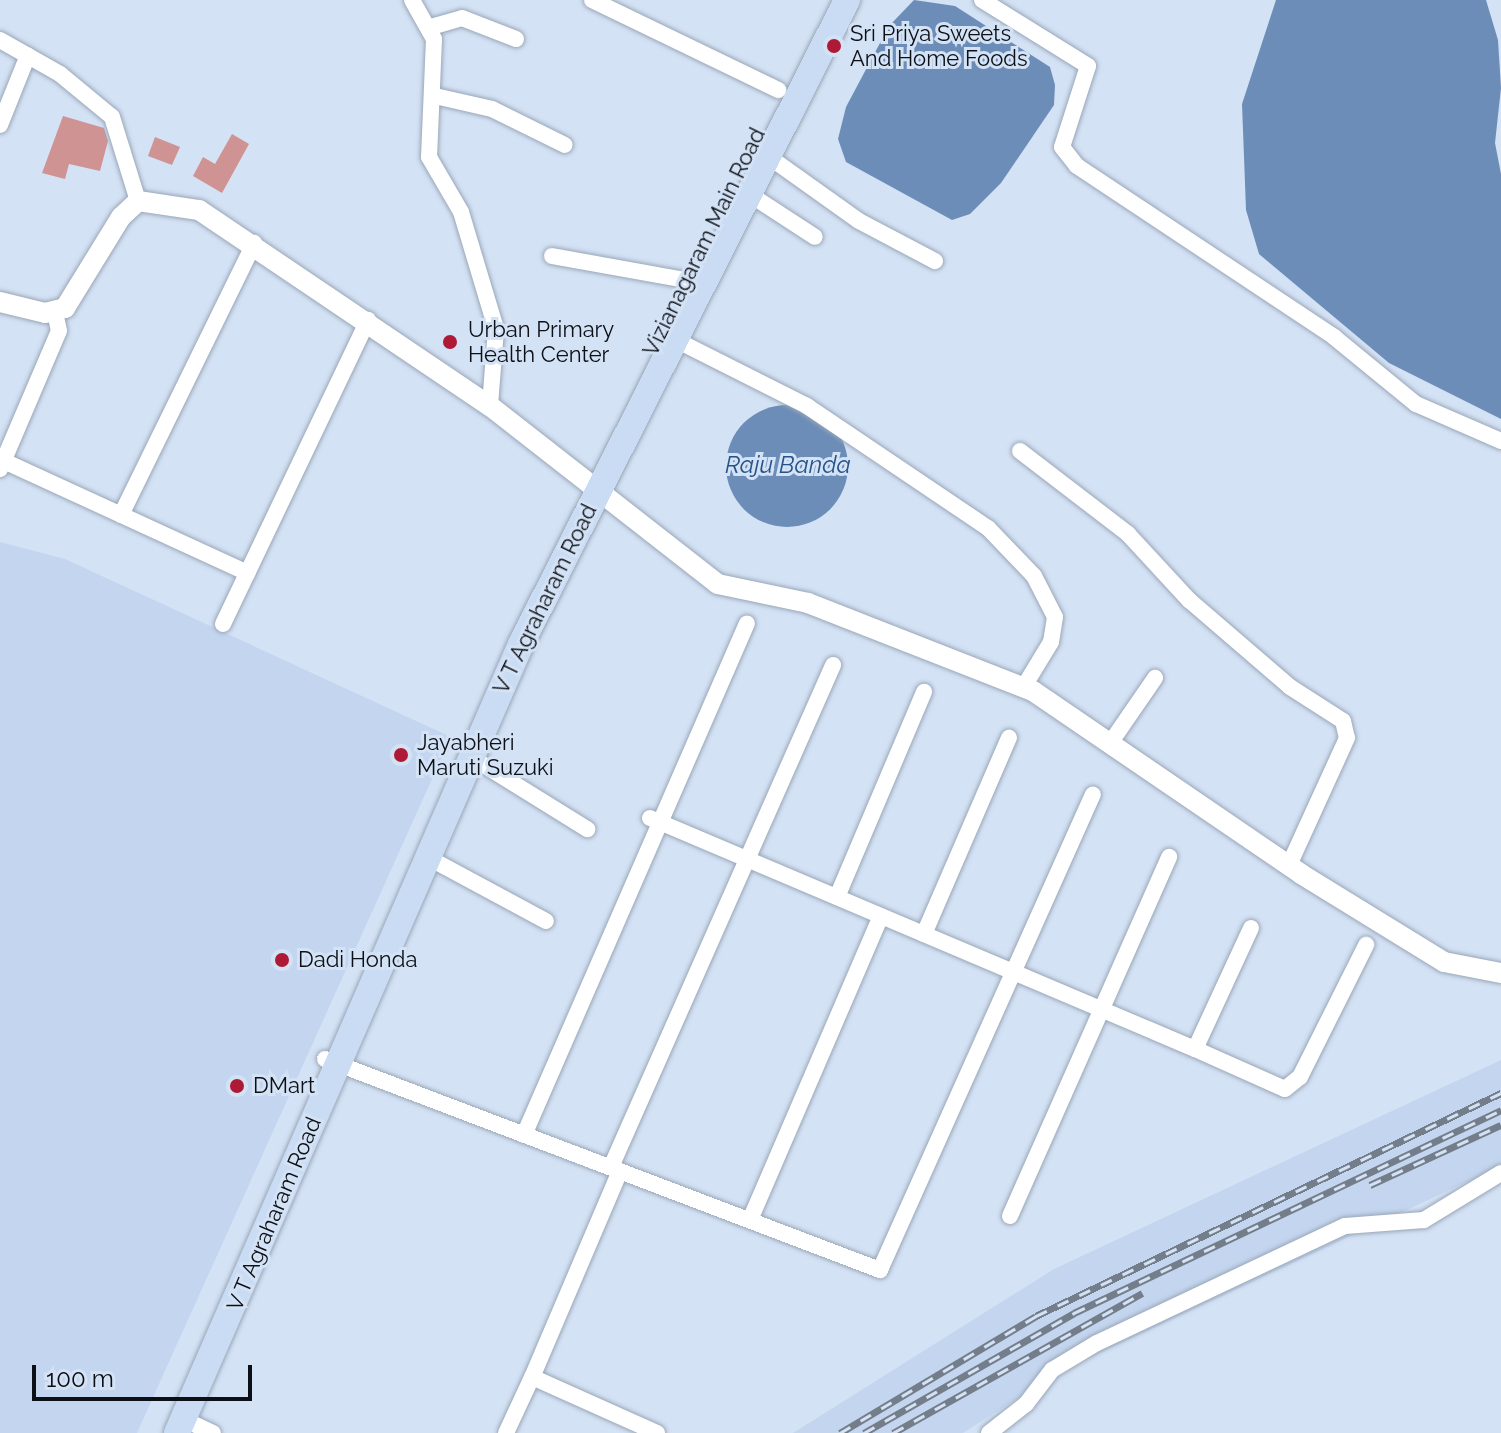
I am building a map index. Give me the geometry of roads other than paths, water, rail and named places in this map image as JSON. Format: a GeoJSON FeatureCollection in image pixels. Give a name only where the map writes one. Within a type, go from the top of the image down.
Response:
{"type":"FeatureCollection","features":[{"type":"Feature","properties":{"kind":"main road","name":"Vizianagaram Main Road"},"geometry":{"type":"LineString","coordinates":[[590,490],[686,280],[778,90],[827,0]]}},
{"type":"Feature","properties":{"kind":"main road","name":"V T Agraharam Road"},"geometry":{"type":"LineString","coordinates":[[180,1426],[448,774],[590,490],[674,339],[765,154],[847,0]]}},
{"type":"Feature","properties":{"kind":"main road","name":"V T Agraharam Road"},"geometry":{"type":"LineString","coordinates":[[160,1433],[427,857],[590,490]]}},
{"type":"Feature","properties":{"kind":"street"},"geometry":{"type":"LineString","coordinates":[[412,0],[431,27],[435,96],[429,157],[469,231],[496,329],[490,406]]}},
{"type":"Feature","properties":{"kind":"street"},"geometry":{"type":"LineString","coordinates":[[592,0],[778,90]]}},
{"type":"Feature","properties":{"kind":"street"},"geometry":{"type":"LineString","coordinates":[[982,0],[1088,66],[1062,147],[1077,166],[1322,329],[1416,404],[1501,441]]}},
{"type":"Feature","properties":{"kind":"street"},"geometry":{"type":"LineString","coordinates":[[431,27],[462,18],[516,39]]}},
{"type":"Feature","properties":{"kind":"street"},"geometry":{"type":"LineString","coordinates":[[0,40],[28,55],[112,117],[138,201]]}},
{"type":"Feature","properties":{"kind":"street"},"geometry":{"type":"LineString","coordinates":[[0,125],[28,55]]}},
{"type":"Feature","properties":{"kind":"street"},"geometry":{"type":"LineString","coordinates":[[435,96],[492,109],[565,145]]}},
{"type":"Feature","properties":{"kind":"street"},"geometry":{"type":"LineString","coordinates":[[765,154],[859,221],[935,261]]}},
{"type":"Feature","properties":{"kind":"street"},"geometry":{"type":"LineString","coordinates":[[746,192],[815,237]]}},
{"type":"Feature","properties":{"kind":"street"},"geometry":{"type":"LineString","coordinates":[[138,201],[199,210],[254,243],[490,406],[590,490],[718,584],[808,603],[1023,688],[1111,742],[1289,865],[1444,962],[1501,973]]}},
{"type":"Feature","properties":{"kind":"street"},"geometry":{"type":"LineString","coordinates":[[0,302],[55,312],[73,302],[121,217],[138,201]]}},
{"type":"Feature","properties":{"kind":"street"},"geometry":{"type":"LineString","coordinates":[[121,515],[254,243]]}},
{"type":"Feature","properties":{"kind":"street"},"geometry":{"type":"LineString","coordinates":[[552,256],[686,280]]}},
{"type":"Feature","properties":{"kind":"street"},"geometry":{"type":"LineString","coordinates":[[55,312],[59,331],[2,465],[247,573]]}},
{"type":"Feature","properties":{"kind":"street"},"geometry":{"type":"LineString","coordinates":[[223,624],[368,320]]}},
{"type":"Feature","properties":{"kind":"street"},"geometry":{"type":"LineString","coordinates":[[674,339],[807,406],[988,528],[1034,576],[1055,617],[1051,642],[1023,688]]}},
{"type":"Feature","properties":{"kind":"street"},"geometry":{"type":"LineString","coordinates":[[1020,451],[1128,534],[1189,600],[1290,687],[1343,721],[1347,738],[1289,865]]}},
{"type":"Feature","properties":{"kind":"street"},"geometry":{"type":"LineString","coordinates":[[524,1135],[655,820],[747,623]]}},
{"type":"Feature","properties":{"kind":"street"},"geometry":{"type":"LineString","coordinates":[[506,1433],[532,1377],[615,1169],[833,665]]}},
{"type":"Feature","properties":{"kind":"street"},"geometry":{"type":"LineString","coordinates":[[1111,742],[1155,678]]}},
{"type":"Feature","properties":{"kind":"street"},"geometry":{"type":"LineString","coordinates":[[837,897],[924,692]]}},
{"type":"Feature","properties":{"kind":"street"},"geometry":{"type":"LineString","coordinates":[[924,934],[1009,738]]}},
{"type":"Feature","properties":{"kind":"street"},"geometry":{"type":"LineString","coordinates":[[471,757],[587,829]]}},
{"type":"Feature","properties":{"kind":"street"},"geometry":{"type":"LineString","coordinates":[[332,1062],[880,1270],[1016,973],[1093,794]]}},
{"type":"Feature","properties":{"kind":"street"},"geometry":{"type":"LineString","coordinates":[[655,820],[1285,1089],[1300,1077],[1366,945]]}},
{"type":"Feature","properties":{"kind":"street"},"geometry":{"type":"LineString","coordinates":[[427,857],[546,921]]}},
{"type":"Feature","properties":{"kind":"street"},"geometry":{"type":"LineString","coordinates":[[1010,1216],[1169,857]]}},
{"type":"Feature","properties":{"kind":"street"},"geometry":{"type":"LineString","coordinates":[[750,1220],[881,916]]}},
{"type":"Feature","properties":{"kind":"street"},"geometry":{"type":"LineString","coordinates":[[1195,1049],[1251,928]]}},
{"type":"Feature","properties":{"kind":"street"},"geometry":{"type":"LineString","coordinates":[[989,1433],[1026,1404],[1052,1370],[1097,1343],[1345,1226],[1424,1220],[1501,1173]]}},
{"type":"Feature","properties":{"kind":"street"},"geometry":{"type":"LineString","coordinates":[[532,1377],[657,1433]]}},
{"type":"Feature","properties":{"kind":"street"},"geometry":{"type":"LineString","coordinates":[[180,1426],[213,1433]]}},
{"type":"Feature","properties":{"kind":"water"},"geometry":{"type":"Polygon","coordinates":[[[914,0],[955,6],[1050,67],[1055,85],[1054,105],[1001,183],[970,214],[952,220],[846,162],[838,139],[846,107],[889,26],[914,0]]]}},
{"type":"Feature","properties":{"kind":"water"},"geometry":{"type":"Polygon","coordinates":[[[1276,0],[1486,0],[1498,40],[1501,88],[1495,143],[1501,174],[1501,419],[1389,363],[1259,254],[1246,210],[1242,104],[1276,0]]]}},
{"type":"Feature","properties":{"kind":"water","name":"Raju Banda"},"geometry":{"type":"Polygon","coordinates":[[[787,405],[810,410],[830,423],[843,443],[848,466],[843,489],[830,509],[810,522],[787,527],[764,522],[744,509],[731,489],[726,466],[731,443],[744,423],[764,410],[787,405]]]}},
{"type":"Feature","properties":{"kind":"railway"},"geometry":{"type":"LineString","coordinates":[[840,1433],[1036,1316],[1501,1093]]}},
{"type":"Feature","properties":{"kind":"railway"},"geometry":{"type":"LineString","coordinates":[[864,1433],[1074,1313],[1501,1110]]}},
{"type":"Feature","properties":{"kind":"railway"},"geometry":{"type":"LineString","coordinates":[[1370,1185],[1501,1125]]}},
{"type":"Feature","properties":{"kind":"railway"},"geometry":{"type":"LineString","coordinates":[[893,1433],[1142,1293]]}},
{"type":"Feature","properties":{"kind":"place","name":"Sri Priya Sweets And Home Foods"},"geometry":{"type":"Point","coordinates":[834,46]}},
{"type":"Feature","properties":{"kind":"place","name":"Urban Primary Health Center"},"geometry":{"type":"Point","coordinates":[450,342]}},
{"type":"Feature","properties":{"kind":"place","name":"Jayabheri Maruti Suzuki"},"geometry":{"type":"Point","coordinates":[401,755]}},
{"type":"Feature","properties":{"kind":"place","name":"Dadi Honda"},"geometry":{"type":"Point","coordinates":[282,960]}},
{"type":"Feature","properties":{"kind":"place","name":"DMart"},"geometry":{"type":"Point","coordinates":[237,1086]}}]}
